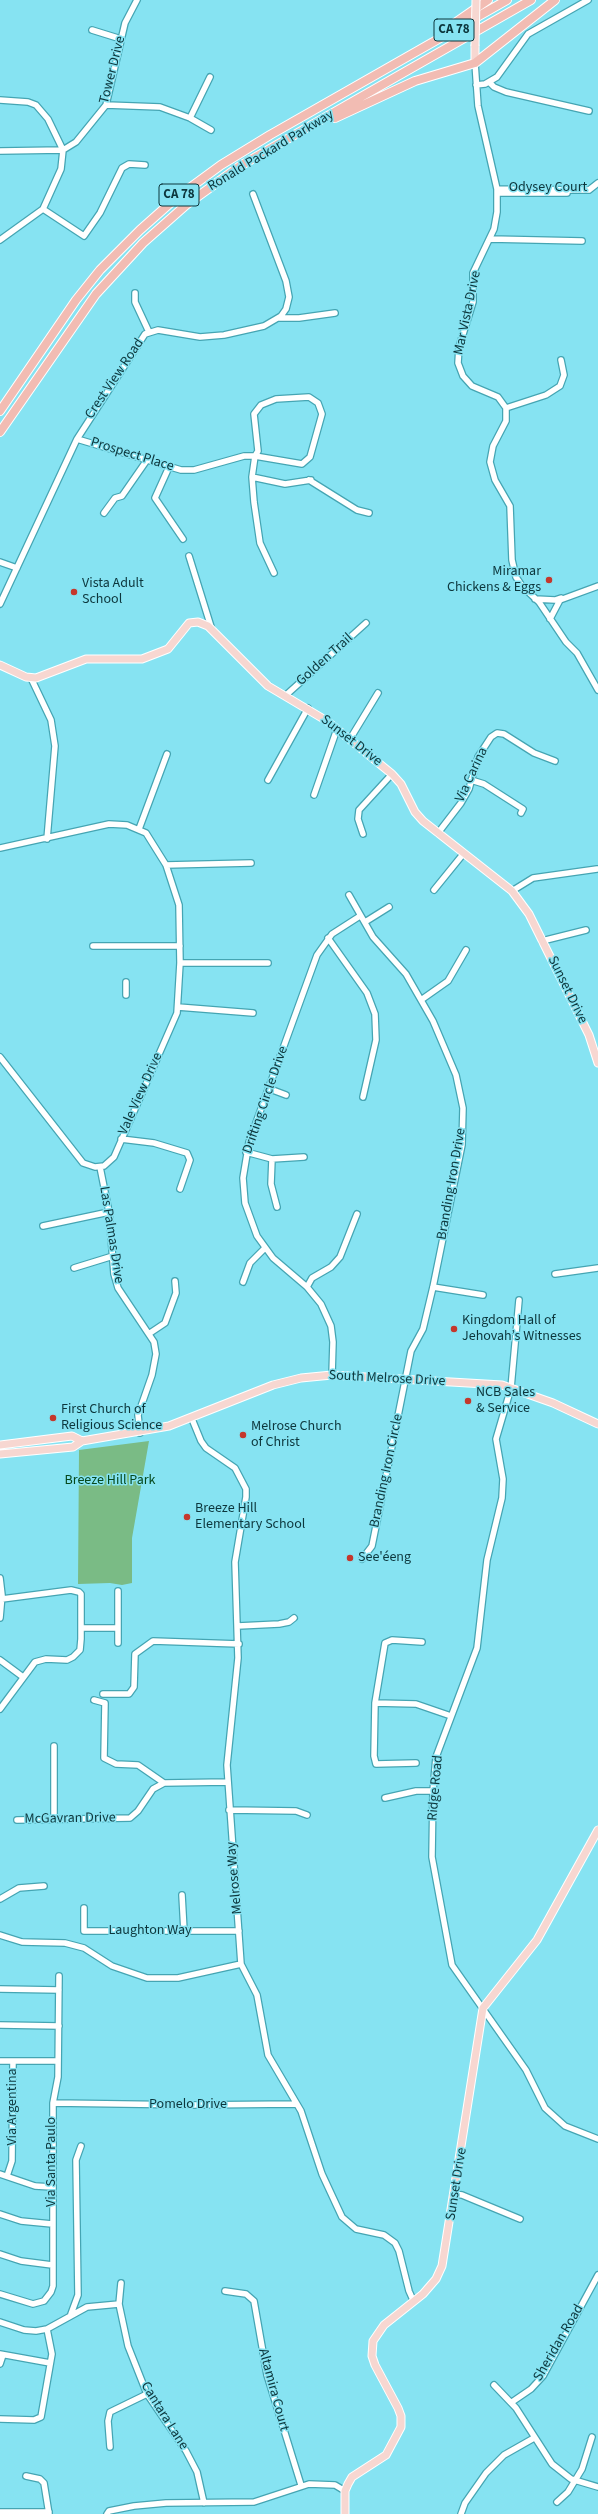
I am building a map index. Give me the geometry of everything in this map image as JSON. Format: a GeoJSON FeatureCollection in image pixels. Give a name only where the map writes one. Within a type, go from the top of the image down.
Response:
{"type":"FeatureCollection","features":[{"type":"Feature","properties":{"kind":"highway"},"geometry":{"type":"LineString","coordinates":[[411,55],[488,0]]}},
{"type":"Feature","properties":{"kind":"highway","name":"Ronald Packard Parkway"},"geometry":{"type":"LineString","coordinates":[[0,411],[88,285],[119,250],[161,211],[246,149],[507,0]]}},
{"type":"Feature","properties":{"kind":"highway","name":"Ronald Packard Parkway"},"geometry":{"type":"LineString","coordinates":[[0,432],[80,314],[110,277],[143,243],[204,191],[240,166],[531,0]]}},
{"type":"Feature","properties":{"kind":"highway"},"geometry":{"type":"LineString","coordinates":[[322,120],[334,118],[428,76],[475,63],[556,0]]}},
{"type":"Feature","properties":{"kind":"highway"},"geometry":{"type":"LineString","coordinates":[[0,406],[12,393]]}},
{"type":"Feature","properties":{"kind":"main road","name":"Mar Vista Drive"},"geometry":{"type":"LineString","coordinates":[[475,63],[476,0]]}},
{"type":"Feature","properties":{"kind":"main road","name":"Sunset Drive"},"geometry":{"type":"LineString","coordinates":[[31,678],[46,675],[67,665],[86,659],[134,659],[150,657],[168,649],[186,626],[193,622],[203,623],[212,630],[268,686],[308,708],[350,739],[392,774],[401,784],[415,812],[438,833],[512,891],[529,914],[589,1035],[598,1063]]}},
{"type":"Feature","properties":{"kind":"main road"},"geometry":{"type":"LineString","coordinates":[[0,665],[31,678]]}},
{"type":"Feature","properties":{"kind":"main road","name":"South Melrose Drive"},"geometry":{"type":"LineString","coordinates":[[0,1454],[73,1447],[82,1441],[140,1433],[192,1419],[273,1385],[301,1378],[332,1375],[498,1385],[553,1403],[598,1424]]}},
{"type":"Feature","properties":{"kind":"main road","name":"South Melrose Drive"},"geometry":{"type":"LineString","coordinates":[[0,1445],[72,1436],[82,1441]]}},
{"type":"Feature","properties":{"kind":"main road","name":"Sunset Drive"},"geometry":{"type":"LineString","coordinates":[[345,2491],[352,2478],[386,2455],[401,2427],[400,2412],[375,2365],[372,2348],[378,2332],[384,2325],[423,2294],[436,2279],[442,2266],[455,2194],[483,2008],[537,1940],[598,1830]]}},
{"type":"Feature","properties":{"kind":"main road"},"geometry":{"type":"LineString","coordinates":[[345,2491],[345,2514]]}},
{"type":"Feature","properties":{"kind":"street","name":"Tower Drive"},"geometry":{"type":"LineString","coordinates":[[63,150],[76,142],[106,105],[125,23],[137,0]]}},
{"type":"Feature","properties":{"kind":"street"},"geometry":{"type":"LineString","coordinates":[[476,85],[489,82],[499,74],[528,34],[588,0]]}},
{"type":"Feature","properties":{"kind":"street"},"geometry":{"type":"LineString","coordinates":[[92,30],[121,39]]}},
{"type":"Feature","properties":{"kind":"street","name":"Mar Vista Drive"},"geometry":{"type":"LineString","coordinates":[[475,63],[478,106],[497,191],[497,212],[490,239],[473,274],[473,302],[459,347],[458,361],[463,376],[472,386],[498,397],[506,408]]}},
{"type":"Feature","properties":{"kind":"street"},"geometry":{"type":"LineString","coordinates":[[190,118],[210,77]]}},
{"type":"Feature","properties":{"kind":"street"},"geometry":{"type":"LineString","coordinates":[[489,82],[494,87],[506,92],[590,111]]}},
{"type":"Feature","properties":{"kind":"street"},"geometry":{"type":"LineString","coordinates":[[0,100],[28,102],[36,105],[48,119],[63,150],[61,169],[43,208],[0,240]]}},
{"type":"Feature","properties":{"kind":"street"},"geometry":{"type":"LineString","coordinates":[[106,105],[160,107],[190,118],[212,130]]}},
{"type":"Feature","properties":{"kind":"street"},"geometry":{"type":"LineString","coordinates":[[0,151],[63,150]]}},
{"type":"Feature","properties":{"kind":"street"},"geometry":{"type":"LineString","coordinates":[[43,208],[84,236],[100,213],[122,168],[129,164],[145,166]]}},
{"type":"Feature","properties":{"kind":"street","name":"Odysey Court"},"geometry":{"type":"LineString","coordinates":[[497,191],[590,190],[598,183]]}},
{"type":"Feature","properties":{"kind":"street"},"geometry":{"type":"LineString","coordinates":[[497,191],[567,193]]}},
{"type":"Feature","properties":{"kind":"street"},"geometry":{"type":"LineString","coordinates":[[253,194],[288,288],[288,301],[286,309],[278,318]]}},
{"type":"Feature","properties":{"kind":"street"},"geometry":{"type":"LineString","coordinates":[[490,239],[582,241]]}},
{"type":"Feature","properties":{"kind":"street"},"geometry":{"type":"LineString","coordinates":[[135,293],[135,302],[149,332]]}},
{"type":"Feature","properties":{"kind":"street"},"geometry":{"type":"LineString","coordinates":[[278,318],[299,318],[335,313]]}},
{"type":"Feature","properties":{"kind":"street","name":"Crest View Road"},"geometry":{"type":"LineString","coordinates":[[0,604],[77,439],[145,334],[158,330],[176,334],[211,336],[224,335],[264,326],[278,318]]}},
{"type":"Feature","properties":{"kind":"street"},"geometry":{"type":"LineString","coordinates":[[561,360],[564,375],[560,386],[546,395],[506,408],[506,421],[493,446],[490,462],[495,480],[510,506],[512,560],[516,577],[577,653],[598,690]]}},
{"type":"Feature","properties":{"kind":"street"},"geometry":{"type":"LineString","coordinates":[[255,456],[302,464],[306,462],[320,426],[322,414],[318,403],[305,396],[276,399],[260,406],[254,414],[258,447],[255,456],[252,477],[260,543],[274,573]]}},
{"type":"Feature","properties":{"kind":"street","name":"Prospect Place"},"geometry":{"type":"LineString","coordinates":[[77,439],[169,467],[194,470],[238,457],[255,456]]}},
{"type":"Feature","properties":{"kind":"street"},"geometry":{"type":"LineString","coordinates":[[104,513],[115,498],[122,496],[147,460]]}},
{"type":"Feature","properties":{"kind":"street"},"geometry":{"type":"LineString","coordinates":[[169,467],[155,498],[183,539]]}},
{"type":"Feature","properties":{"kind":"street"},"geometry":{"type":"LineString","coordinates":[[252,477],[285,484],[310,480],[357,510],[369,513]]}},
{"type":"Feature","properties":{"kind":"street"},"geometry":{"type":"LineString","coordinates":[[189,556],[212,630]]}},
{"type":"Feature","properties":{"kind":"street"},"geometry":{"type":"LineString","coordinates":[[0,562],[17,568]]}},
{"type":"Feature","properties":{"kind":"street"},"geometry":{"type":"LineString","coordinates":[[535,599],[554,600],[598,586]]}},
{"type":"Feature","properties":{"kind":"street"},"geometry":{"type":"LineString","coordinates":[[550,620],[556,606],[567,597]]}},
{"type":"Feature","properties":{"kind":"street","name":"Golden Trail"},"geometry":{"type":"LineString","coordinates":[[285,696],[366,623]]}},
{"type":"Feature","properties":{"kind":"street"},"geometry":{"type":"LineString","coordinates":[[31,678],[51,720],[55,746],[47,839]]}},
{"type":"Feature","properties":{"kind":"street"},"geometry":{"type":"LineString","coordinates":[[350,739],[378,693]]}},
{"type":"Feature","properties":{"kind":"street"},"geometry":{"type":"LineString","coordinates":[[268,780],[308,708]]}},
{"type":"Feature","properties":{"kind":"street"},"geometry":{"type":"LineString","coordinates":[[314,795],[337,729]]}},
{"type":"Feature","properties":{"kind":"street","name":"Via Carina"},"geometry":{"type":"LineString","coordinates":[[438,833],[461,803],[471,780],[478,757],[491,737],[497,733],[504,734],[543,757],[555,761]]}},
{"type":"Feature","properties":{"kind":"street"},"geometry":{"type":"LineString","coordinates":[[0,848],[47,839],[110,824],[127,825],[139,829],[167,754]]}},
{"type":"Feature","properties":{"kind":"street"},"geometry":{"type":"LineString","coordinates":[[363,834],[358,819],[359,810],[392,774]]}},
{"type":"Feature","properties":{"kind":"street"},"geometry":{"type":"LineString","coordinates":[[471,780],[484,784],[523,809],[521,813]]}},
{"type":"Feature","properties":{"kind":"street","name":"Vale View Drive"},"geometry":{"type":"LineString","coordinates":[[100,1167],[111,1161],[172,1025],[178,1007],[180,963],[179,904],[166,865],[156,846],[146,833],[139,829]]}},
{"type":"Feature","properties":{"kind":"street"},"geometry":{"type":"LineString","coordinates":[[434,890],[464,853]]}},
{"type":"Feature","properties":{"kind":"street"},"geometry":{"type":"LineString","coordinates":[[166,865],[251,863]]}},
{"type":"Feature","properties":{"kind":"street"},"geometry":{"type":"LineString","coordinates":[[512,891],[533,878],[597,869]]}},
{"type":"Feature","properties":{"kind":"street","name":"Branding Iron Drive"},"geometry":{"type":"LineString","coordinates":[[349,895],[373,937],[406,974],[421,1000],[446,1048],[456,1075],[463,1108],[462,1145],[433,1287],[423,1329],[411,1351],[406,1380]]}},
{"type":"Feature","properties":{"kind":"street"},"geometry":{"type":"LineString","coordinates":[[365,922],[389,907]]}},
{"type":"Feature","properties":{"kind":"street","name":"Drifting Circle Drive"},"geometry":{"type":"LineString","coordinates":[[332,1375],[333,1342],[331,1326],[321,1304],[307,1287],[287,1272],[264,1248],[250,1221],[245,1203],[242,1178],[246,1152],[270,1089],[317,955],[328,938],[360,916]]}},
{"type":"Feature","properties":{"kind":"street"},"geometry":{"type":"LineString","coordinates":[[542,941],[586,930]]}},
{"type":"Feature","properties":{"kind":"street"},"geometry":{"type":"LineString","coordinates":[[328,938],[367,993],[375,1014],[376,1040],[363,1097]]}},
{"type":"Feature","properties":{"kind":"street"},"geometry":{"type":"LineString","coordinates":[[93,946],[180,946]]}},
{"type":"Feature","properties":{"kind":"street"},"geometry":{"type":"LineString","coordinates":[[421,1000],[448,981],[466,950]]}},
{"type":"Feature","properties":{"kind":"street"},"geometry":{"type":"LineString","coordinates":[[180,963],[268,963]]}},
{"type":"Feature","properties":{"kind":"street"},"geometry":{"type":"LineString","coordinates":[[126,982],[126,995]]}},
{"type":"Feature","properties":{"kind":"street"},"geometry":{"type":"LineString","coordinates":[[178,1007],[253,1013]]}},
{"type":"Feature","properties":{"kind":"street"},"geometry":{"type":"LineString","coordinates":[[0,1057],[83,1163],[90,1166],[100,1167]]}},
{"type":"Feature","properties":{"kind":"street"},"geometry":{"type":"LineString","coordinates":[[270,1089],[286,1095]]}},
{"type":"Feature","properties":{"kind":"street"},"geometry":{"type":"LineString","coordinates":[[121,1139],[154,1143],[187,1153],[190,1160],[180,1189]]}},
{"type":"Feature","properties":{"kind":"street"},"geometry":{"type":"LineString","coordinates":[[246,1152],[272,1158],[304,1157]]}},
{"type":"Feature","properties":{"kind":"street"},"geometry":{"type":"LineString","coordinates":[[272,1158],[271,1184],[277,1207]]}},
{"type":"Feature","properties":{"kind":"street","name":"Las Palmas Drive"},"geometry":{"type":"LineString","coordinates":[[100,1167],[109,1212],[113,1256],[118,1288],[150,1333],[156,1354],[152,1375],[138,1415],[140,1433]]}},
{"type":"Feature","properties":{"kind":"street"},"geometry":{"type":"LineString","coordinates":[[42,1226],[109,1212]]}},
{"type":"Feature","properties":{"kind":"street"},"geometry":{"type":"LineString","coordinates":[[307,1287],[312,1278],[331,1267],[340,1257],[357,1214]]}},
{"type":"Feature","properties":{"kind":"street"},"geometry":{"type":"LineString","coordinates":[[243,1282],[250,1263],[264,1248]]}},
{"type":"Feature","properties":{"kind":"street"},"geometry":{"type":"LineString","coordinates":[[74,1268],[113,1256]]}},
{"type":"Feature","properties":{"kind":"street"},"geometry":{"type":"LineString","coordinates":[[555,1274],[598,1268]]}},
{"type":"Feature","properties":{"kind":"street"},"geometry":{"type":"LineString","coordinates":[[150,1333],[165,1323],[176,1293],[175,1281]]}},
{"type":"Feature","properties":{"kind":"street"},"geometry":{"type":"LineString","coordinates":[[433,1287],[483,1295]]}},
{"type":"Feature","properties":{"kind":"street","name":"Ridge Road"},"geometry":{"type":"LineString","coordinates":[[519,1300],[511,1388],[496,1439],[503,1490],[487,1560],[477,1648],[436,1757],[433,1791],[432,1857],[452,1965],[526,2070],[545,2108],[565,2126],[598,2139]]}},
{"type":"Feature","properties":{"kind":"street","name":"Branding Iron Circle"},"geometry":{"type":"LineString","coordinates":[[362,1559],[372,1546],[406,1380]]}},
{"type":"Feature","properties":{"kind":"street","name":"Melrose Way"},"geometry":{"type":"LineString","coordinates":[[192,1419],[201,1442],[206,1448],[235,1468],[246,1489],[246,1498],[235,1562],[238,1644],[227,1782],[241,1964],[257,1995],[268,2055],[301,2111],[322,2174],[342,2217],[356,2229],[384,2235],[395,2243],[399,2251],[407,2286],[414,2300]]}},
{"type":"Feature","properties":{"kind":"street"},"geometry":{"type":"LineString","coordinates":[[0,1578],[2,1599],[0,1618]]}},
{"type":"Feature","properties":{"kind":"street"},"geometry":{"type":"LineString","coordinates":[[0,1709],[36,1661],[67,1660],[73,1657],[80,1650],[81,1628],[81,1594],[79,1592],[72,1590],[2,1599]]}},
{"type":"Feature","properties":{"kind":"street"},"geometry":{"type":"LineString","coordinates":[[118,1591],[118,1643]]}},
{"type":"Feature","properties":{"kind":"street"},"geometry":{"type":"LineString","coordinates":[[238,1626],[279,1624],[289,1622],[294,1618]]}},
{"type":"Feature","properties":{"kind":"street"},"geometry":{"type":"LineString","coordinates":[[81,1628],[118,1628]]}},
{"type":"Feature","properties":{"kind":"street"},"geometry":{"type":"LineString","coordinates":[[416,1763],[376,1764],[374,1756],[375,1703],[385,1643],[392,1640],[422,1642]]}},
{"type":"Feature","properties":{"kind":"street"},"geometry":{"type":"LineString","coordinates":[[102,1694],[129,1694],[134,1687],[135,1654],[153,1641],[238,1644]]}},
{"type":"Feature","properties":{"kind":"street"},"geometry":{"type":"LineString","coordinates":[[0,1660],[23,1677]]}},
{"type":"Feature","properties":{"kind":"street"},"geometry":{"type":"LineString","coordinates":[[94,1700],[105,1703],[104,1758],[116,1764],[138,1765],[164,1783],[227,1782]]}},
{"type":"Feature","properties":{"kind":"street"},"geometry":{"type":"LineString","coordinates":[[375,1703],[416,1704],[451,1716]]}},
{"type":"Feature","properties":{"kind":"street"},"geometry":{"type":"LineString","coordinates":[[54,1746],[54,1819]]}},
{"type":"Feature","properties":{"kind":"street","name":"McGavran Drive"},"geometry":{"type":"LineString","coordinates":[[17,1820],[130,1818],[138,1811],[153,1789],[164,1783]]}},
{"type":"Feature","properties":{"kind":"street"},"geometry":{"type":"LineString","coordinates":[[385,1798],[416,1791],[433,1791]]}},
{"type":"Feature","properties":{"kind":"street"},"geometry":{"type":"LineString","coordinates":[[229,1810],[296,1811],[307,1815]]}},
{"type":"Feature","properties":{"kind":"street"},"geometry":{"type":"LineString","coordinates":[[0,1899],[19,1888],[44,1886]]}},
{"type":"Feature","properties":{"kind":"street"},"geometry":{"type":"LineString","coordinates":[[182,1895],[184,1931]]}},
{"type":"Feature","properties":{"kind":"street","name":"Laughton Way"},"geometry":{"type":"LineString","coordinates":[[84,1908],[84,1931],[239,1931]]}},
{"type":"Feature","properties":{"kind":"street"},"geometry":{"type":"LineString","coordinates":[[0,1935],[22,1942],[65,1943],[84,1948],[112,1966],[147,1978],[178,1978],[241,1964]]}},
{"type":"Feature","properties":{"kind":"street","name":"Via Santa Paulo"},"geometry":{"type":"LineString","coordinates":[[0,2294],[26,2304],[33,2304],[44,2301],[51,2292],[54,2103],[58,2077],[59,1976]]}},
{"type":"Feature","properties":{"kind":"street"},"geometry":{"type":"LineString","coordinates":[[0,1989],[59,1990]]}},
{"type":"Feature","properties":{"kind":"street"},"geometry":{"type":"LineString","coordinates":[[0,2025],[59,2026]]}},
{"type":"Feature","properties":{"kind":"street"},"geometry":{"type":"LineString","coordinates":[[0,2061],[58,2062]]}},
{"type":"Feature","properties":{"kind":"street","name":"Via Argentina"},"geometry":{"type":"LineString","coordinates":[[7,2176],[12,2161],[13,2062]]}},
{"type":"Feature","properties":{"kind":"street","name":"Pomelo Drive"},"geometry":{"type":"LineString","coordinates":[[54,2103],[192,2105],[296,2104]]}},
{"type":"Feature","properties":{"kind":"street"},"geometry":{"type":"LineString","coordinates":[[71,2314],[78,2295],[76,2160],[81,2146]]}},
{"type":"Feature","properties":{"kind":"street"},"geometry":{"type":"LineString","coordinates":[[0,2174],[35,2186],[52,2187]]}},
{"type":"Feature","properties":{"kind":"street"},"geometry":{"type":"LineString","coordinates":[[455,2194],[462,2195],[520,2219]]}},
{"type":"Feature","properties":{"kind":"street"},"geometry":{"type":"LineString","coordinates":[[0,2214],[21,2221],[52,2224]]}},
{"type":"Feature","properties":{"kind":"street"},"geometry":{"type":"LineString","coordinates":[[0,2254],[21,2261],[52,2265]]}},
{"type":"Feature","properties":{"kind":"street","name":"Sheridan Road"},"geometry":{"type":"LineString","coordinates":[[512,2402],[530,2390],[543,2376],[598,2275]]}},
{"type":"Feature","properties":{"kind":"street","name":"Cantara Lane"},"geometry":{"type":"LineString","coordinates":[[121,2283],[119,2304],[126,2340],[147,2394],[186,2451],[197,2472],[204,2503]]}},
{"type":"Feature","properties":{"kind":"street","name":"Altamira Court"},"geometry":{"type":"LineString","coordinates":[[225,2291],[246,2294],[254,2301],[266,2375],[301,2486]]}},
{"type":"Feature","properties":{"kind":"street"},"geometry":{"type":"LineString","coordinates":[[0,2322],[24,2330],[47,2329],[71,2314],[87,2307],[119,2304]]}},
{"type":"Feature","properties":{"kind":"street"},"geometry":{"type":"LineString","coordinates":[[0,2419],[34,2420],[41,2417],[50,2363],[51,2346],[47,2329]]}},
{"type":"Feature","properties":{"kind":"street"},"geometry":{"type":"LineString","coordinates":[[0,2364],[1,2354],[50,2363]]}},
{"type":"Feature","properties":{"kind":"street"},"geometry":{"type":"LineString","coordinates":[[494,2385],[512,2402],[552,2464],[576,2481],[598,2487]]}},
{"type":"Feature","properties":{"kind":"street"},"geometry":{"type":"LineString","coordinates":[[110,2447],[108,2417],[110,2412],[147,2394]]}},
{"type":"Feature","properties":{"kind":"street"},"geometry":{"type":"LineString","coordinates":[[557,2502],[576,2481],[586,2459],[592,2437]]}},
{"type":"Feature","properties":{"kind":"street"},"geometry":{"type":"LineString","coordinates":[[461,2514],[465,2503],[486,2473],[504,2455],[534,2438]]}},
{"type":"Feature","properties":{"kind":"street"},"geometry":{"type":"LineString","coordinates":[[0,2512],[49,2513],[44,2483],[40,2479],[26,2476]]}},
{"type":"Feature","properties":{"kind":"street"},"geometry":{"type":"LineString","coordinates":[[107,2514],[114,2510],[166,2503],[254,2502],[301,2486],[321,2483],[335,2485],[345,2491]]}},
{"type":"Feature","properties":{"kind":"green space","name":"Breeze Hill Park"},"geometry":{"type":"Polygon","coordinates":[[[149,1441],[132,1538],[132,1583],[122,1585],[110,1583],[78,1584],[79,1450],[149,1441]]]}},
{"type":"Feature","properties":{"kind":"place","name":"Miramar Chickens & Eggs"},"geometry":{"type":"Point","coordinates":[549,580]}},
{"type":"Feature","properties":{"kind":"place","name":"Vista Adult School"},"geometry":{"type":"Point","coordinates":[74,592]}},
{"type":"Feature","properties":{"kind":"place","name":"Kingdom Hall of Jehovah’s Witnesses"},"geometry":{"type":"Point","coordinates":[454,1329]}},
{"type":"Feature","properties":{"kind":"place","name":"NCB Sales & Service"},"geometry":{"type":"Point","coordinates":[468,1401]}},
{"type":"Feature","properties":{"kind":"place","name":"First Church of Religious Science"},"geometry":{"type":"Point","coordinates":[53,1418]}},
{"type":"Feature","properties":{"kind":"place","name":"Melrose Church of Christ"},"geometry":{"type":"Point","coordinates":[243,1435]}},
{"type":"Feature","properties":{"kind":"place","name":"Breeze Hill Elementary School"},"geometry":{"type":"Point","coordinates":[187,1517]}},
{"type":"Feature","properties":{"kind":"place","name":"See'éeng"},"geometry":{"type":"Point","coordinates":[350,1558]}}]}
